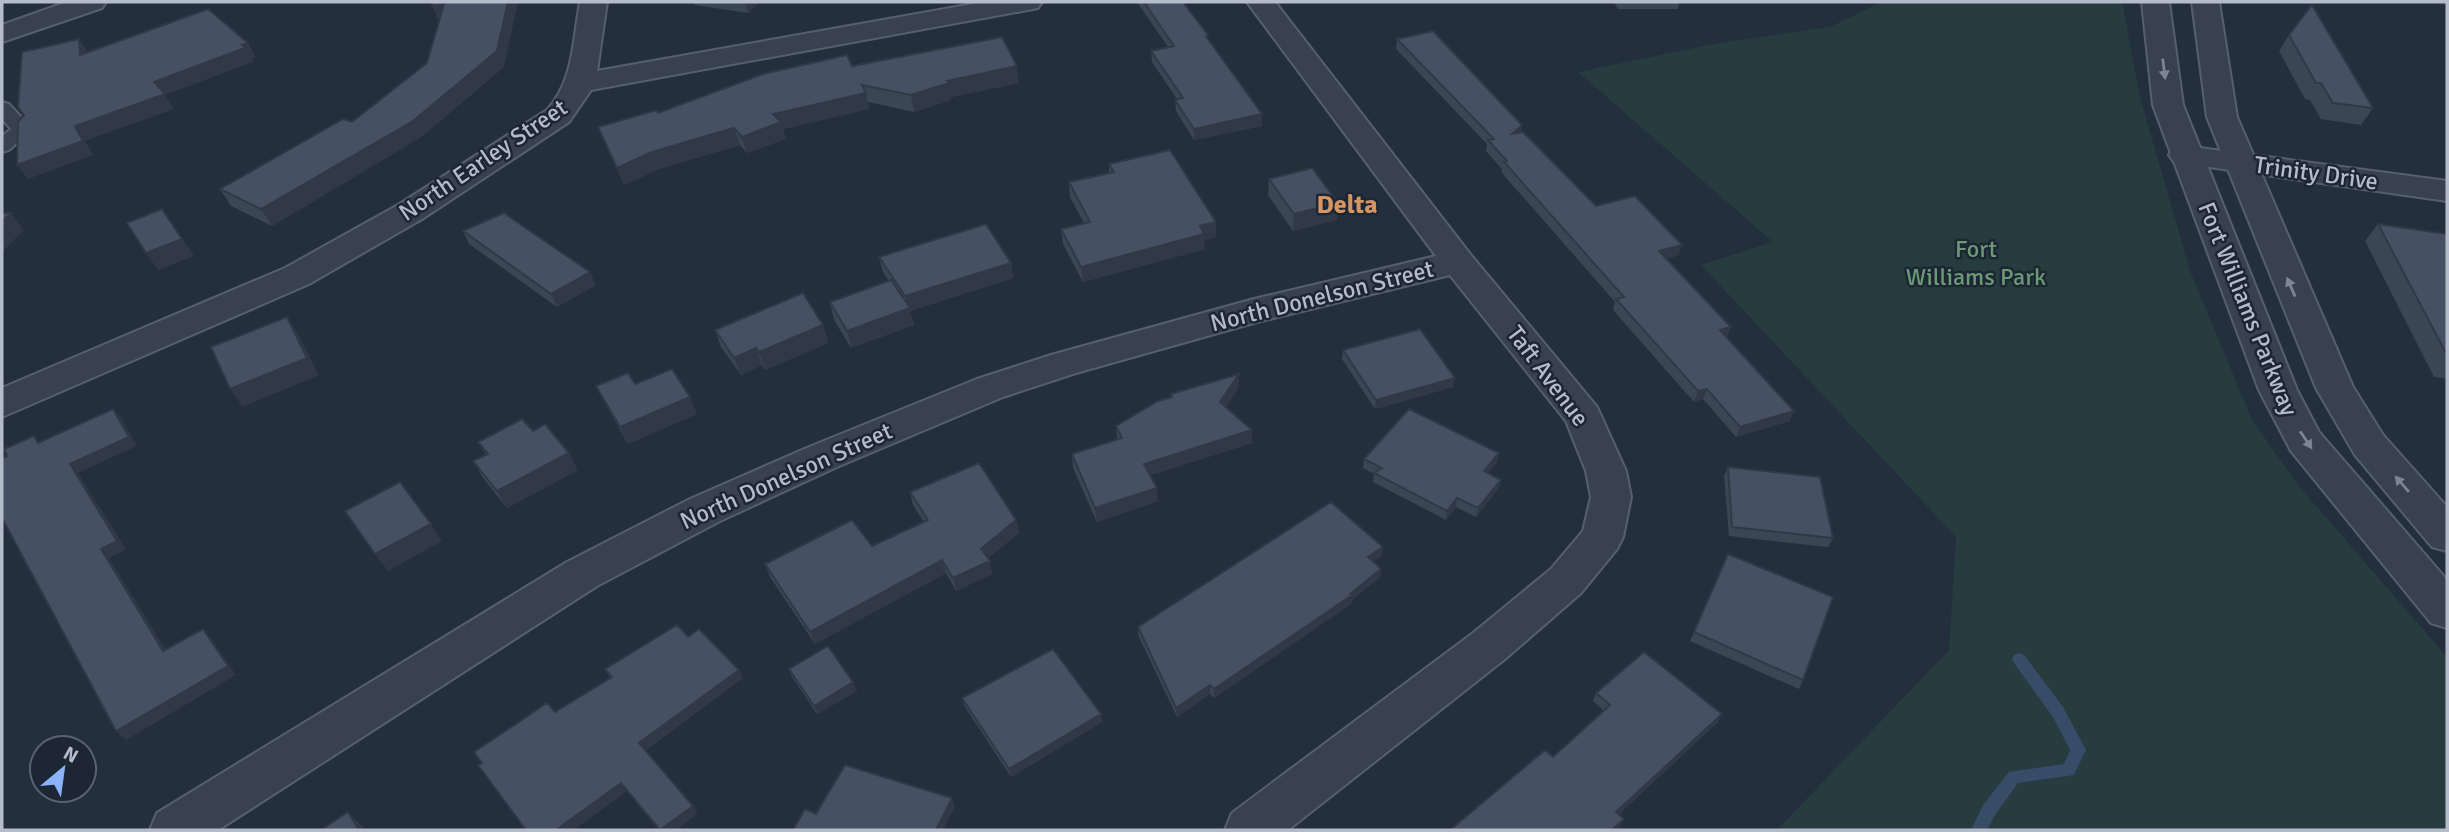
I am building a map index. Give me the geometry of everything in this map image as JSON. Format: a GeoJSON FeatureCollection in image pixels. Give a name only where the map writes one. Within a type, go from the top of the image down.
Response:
{"type":"FeatureCollection","features":[{"type":"Feature","properties":{"kind":"street"},"geometry":{"type":"LineString","coordinates":[[2,34],[92,2]]}},
{"type":"Feature","properties":{"kind":"street"},"geometry":{"type":"LineString","coordinates":[[580,83],[593,2]]}},
{"type":"Feature","properties":{"kind":"street","name":"North Earley Street"},"geometry":{"type":"LineString","coordinates":[[2,403],[297,276],[410,212],[558,116],[572,104],[580,83],[1028,2]]}},
{"type":"Feature","properties":{"kind":"street","name":"Taft Avenue"},"geometry":{"type":"LineString","coordinates":[[1250,830],[1489,646],[1566,581],[1602,537],[1611,498],[1603,461],[1583,417],[1557,381],[1458,262],[1261,2]]}},
{"type":"Feature","properties":{"kind":"street","name":"Fort Williams Parkway"},"geometry":{"type":"LineString","coordinates":[[2155,2],[2168,105],[2185,155],[2278,390],[2305,441],[2447,610]]}},
{"type":"Feature","properties":{"kind":"street","name":"Fort Williams Parkway"},"geometry":{"type":"LineString","coordinates":[[2205,2],[2222,117],[2238,162],[2335,388],[2369,445],[2447,535]]}},
{"type":"Feature","properties":{"kind":"street","name":"Trinity Drive"},"geometry":{"type":"LineString","coordinates":[[2185,155],[2447,191]]}},
{"type":"Feature","properties":{"kind":"street","name":"North Donelson Street"},"geometry":{"type":"LineString","coordinates":[[176,830],[582,574],[705,510],[823,457],[968,397],[1064,364],[1254,311],[1458,262]]}},
{"type":"Feature","properties":{"kind":"lane"},"geometry":{"type":"LineString","coordinates":[[2,108],[22,129],[2,146]]}},
{"type":"Feature","properties":{"kind":"green space","name":"Fort Williams Park"},"geometry":{"type":"Polygon","coordinates":[[[1881,2],[2122,2],[2141,101],[2190,271],[2252,420],[2298,485],[2447,657],[2447,830],[1777,830],[1949,650],[1956,537],[1701,265],[1773,242],[1578,72],[1719,43],[1830,27],[1881,2]]]}},
{"type":"Feature","properties":{"kind":"building"},"geometry":{"type":"Polygon","coordinates":[[[433,2],[508,2],[497,51],[413,121],[261,209],[220,189],[343,119],[352,122],[427,63],[444,4],[432,6],[433,2]]]}},
{"type":"Feature","properties":{"kind":"building"},"geometry":{"type":"Polygon","coordinates":[[[1144,2],[1183,2],[1262,114],[1194,129],[1175,100],[1183,98],[1151,51],[1174,46],[1144,2]]]}},
{"type":"Feature","properties":{"kind":"building"},"geometry":{"type":"Polygon","coordinates":[[[2312,5],[2373,108],[2333,103],[2321,83],[2316,83],[2289,35],[2312,5]]]}},
{"type":"Feature","properties":{"kind":"building"},"geometry":{"type":"Polygon","coordinates":[[[208,9],[248,43],[242,45],[245,48],[154,82],[165,94],[75,126],[83,141],[17,165],[18,122],[24,115],[18,107],[22,52],[79,39],[80,55],[208,9]]]}},
{"type":"Feature","properties":{"kind":"building"},"geometry":{"type":"Polygon","coordinates":[[[1433,31],[1522,125],[1512,134],[1523,132],[1596,206],[1635,196],[1682,245],[1659,251],[1731,327],[1720,330],[1794,411],[1740,427],[1707,389],[1698,391],[1616,299],[1624,297],[1504,162],[1507,161],[1488,140],[1494,139],[1397,39],[1433,31]]]}},
{"type":"Feature","properties":{"kind":"building"},"geometry":{"type":"Polygon","coordinates":[[[1002,37],[1017,66],[947,81],[949,83],[911,95],[862,85],[866,93],[773,114],[781,122],[742,137],[734,128],[652,152],[617,168],[598,127],[657,110],[658,113],[763,74],[847,55],[852,66],[1002,37]]]}},
{"type":"Feature","properties":{"kind":"building"},"geometry":{"type":"Polygon","coordinates":[[[1170,150],[1216,222],[1200,226],[1204,234],[1081,267],[1061,229],[1090,222],[1069,182],[1114,172],[1109,164],[1170,150]]]}},
{"type":"Feature","properties":{"kind":"building"},"geometry":{"type":"Polygon","coordinates":[[[1312,168],[1338,203],[1294,214],[1269,179],[1312,168]]]}},
{"type":"Feature","properties":{"kind":"building"},"geometry":{"type":"Polygon","coordinates":[[[162,209],[182,239],[146,253],[127,223],[162,209]]]}},
{"type":"Feature","properties":{"kind":"building"},"geometry":{"type":"Polygon","coordinates":[[[2,213],[11,213],[2,221],[2,213]]]}},
{"type":"Feature","properties":{"kind":"building"},"geometry":{"type":"Polygon","coordinates":[[[504,213],[590,272],[551,294],[463,231],[504,213]]]}},
{"type":"Feature","properties":{"kind":"building"},"geometry":{"type":"Polygon","coordinates":[[[986,224],[1011,263],[905,296],[879,257],[986,224]]]}},
{"type":"Feature","properties":{"kind":"building"},"geometry":{"type":"Polygon","coordinates":[[[2378,224],[2447,234],[2447,355],[2378,224]]]}},
{"type":"Feature","properties":{"kind":"building"},"geometry":{"type":"Polygon","coordinates":[[[891,280],[910,308],[847,331],[830,302],[891,280]]]}},
{"type":"Feature","properties":{"kind":"building"},"geometry":{"type":"Polygon","coordinates":[[[803,293],[823,325],[759,352],[756,348],[734,358],[715,330],[803,293]]]}},
{"type":"Feature","properties":{"kind":"building"},"geometry":{"type":"Polygon","coordinates":[[[287,317],[307,358],[230,389],[211,347],[287,317]]]}},
{"type":"Feature","properties":{"kind":"building"},"geometry":{"type":"Polygon","coordinates":[[[1420,329],[1455,378],[1376,400],[1343,350],[1420,329]]]}},
{"type":"Feature","properties":{"kind":"building"},"geometry":{"type":"Polygon","coordinates":[[[672,369],[690,397],[620,427],[596,386],[628,373],[635,384],[672,369]]]}},
{"type":"Feature","properties":{"kind":"building"},"geometry":{"type":"Polygon","coordinates":[[[1239,374],[1220,402],[1252,430],[1144,464],[1157,488],[1095,508],[1072,454],[1122,438],[1116,426],[1158,401],[1172,397],[1171,394],[1239,374]]]}},
{"type":"Feature","properties":{"kind":"building"},"geometry":{"type":"Polygon","coordinates":[[[113,409],[129,437],[70,464],[117,541],[101,549],[163,651],[203,629],[228,666],[116,731],[2,518],[2,458],[7,456],[4,449],[34,436],[38,443],[113,409]]]}},
{"type":"Feature","properties":{"kind":"building"},"geometry":{"type":"Polygon","coordinates":[[[1409,409],[1499,453],[1484,471],[1501,480],[1478,508],[1457,498],[1447,511],[1374,473],[1382,468],[1364,459],[1409,409]]]}},
{"type":"Feature","properties":{"kind":"building"},"geometry":{"type":"Polygon","coordinates":[[[522,419],[533,431],[545,424],[569,453],[497,491],[473,461],[488,454],[478,442],[522,419]]]}},
{"type":"Feature","properties":{"kind":"building"},"geometry":{"type":"Polygon","coordinates":[[[979,463],[1016,520],[981,549],[990,561],[953,578],[942,560],[810,632],[765,564],[852,520],[872,546],[928,520],[910,492],[979,463]]]}},
{"type":"Feature","properties":{"kind":"building"},"geometry":{"type":"Polygon","coordinates":[[[1728,467],[1820,477],[1833,538],[1732,527],[1728,467]]]}},
{"type":"Feature","properties":{"kind":"building"},"geometry":{"type":"Polygon","coordinates":[[[400,482],[431,524],[375,554],[345,511],[400,482]]]}},
{"type":"Feature","properties":{"kind":"building"},"geometry":{"type":"Polygon","coordinates":[[[1331,502],[1383,547],[1368,557],[1381,569],[1350,594],[1352,595],[1214,689],[1210,685],[1176,708],[1138,627],[1331,502]]]}},
{"type":"Feature","properties":{"kind":"building"},"geometry":{"type":"Polygon","coordinates":[[[1728,554],[1833,597],[1803,680],[1694,632],[1728,554]]]}},
{"type":"Feature","properties":{"kind":"building"},"geometry":{"type":"Polygon","coordinates":[[[677,625],[688,637],[699,629],[739,670],[639,743],[693,806],[660,830],[621,783],[556,830],[526,830],[478,765],[482,763],[474,752],[547,703],[555,712],[612,677],[605,669],[677,625]]]}},
{"type":"Feature","properties":{"kind":"building"},"geometry":{"type":"Polygon","coordinates":[[[828,646],[853,682],[814,706],[789,669],[828,646]]]}},
{"type":"Feature","properties":{"kind":"building"},"geometry":{"type":"Polygon","coordinates":[[[1053,649],[1101,714],[1009,769],[962,698],[1053,649]]]}},
{"type":"Feature","properties":{"kind":"building"},"geometry":{"type":"Polygon","coordinates":[[[1644,652],[1722,714],[1616,812],[1624,819],[1612,830],[1450,830],[1545,750],[1553,757],[1610,705],[1596,693],[1644,652]]]}},
{"type":"Feature","properties":{"kind":"building"},"geometry":{"type":"Polygon","coordinates":[[[845,765],[952,798],[936,830],[793,830],[805,809],[816,814],[845,765]]]}},
{"type":"Feature","properties":{"kind":"building"},"geometry":{"type":"Polygon","coordinates":[[[348,812],[359,830],[321,830],[348,812]]]}},
{"type":"Feature","properties":{"kind":"waterway"},"geometry":{"type":"LineString","coordinates":[[1979,830],[1989,810],[2014,777],[2069,770],[2078,750],[2058,712],[2019,659]]}},
{"type":"Feature","properties":{"kind":"district","name":"Delta"},"geometry":{"type":"Point","coordinates":[1347,205]}}]}
